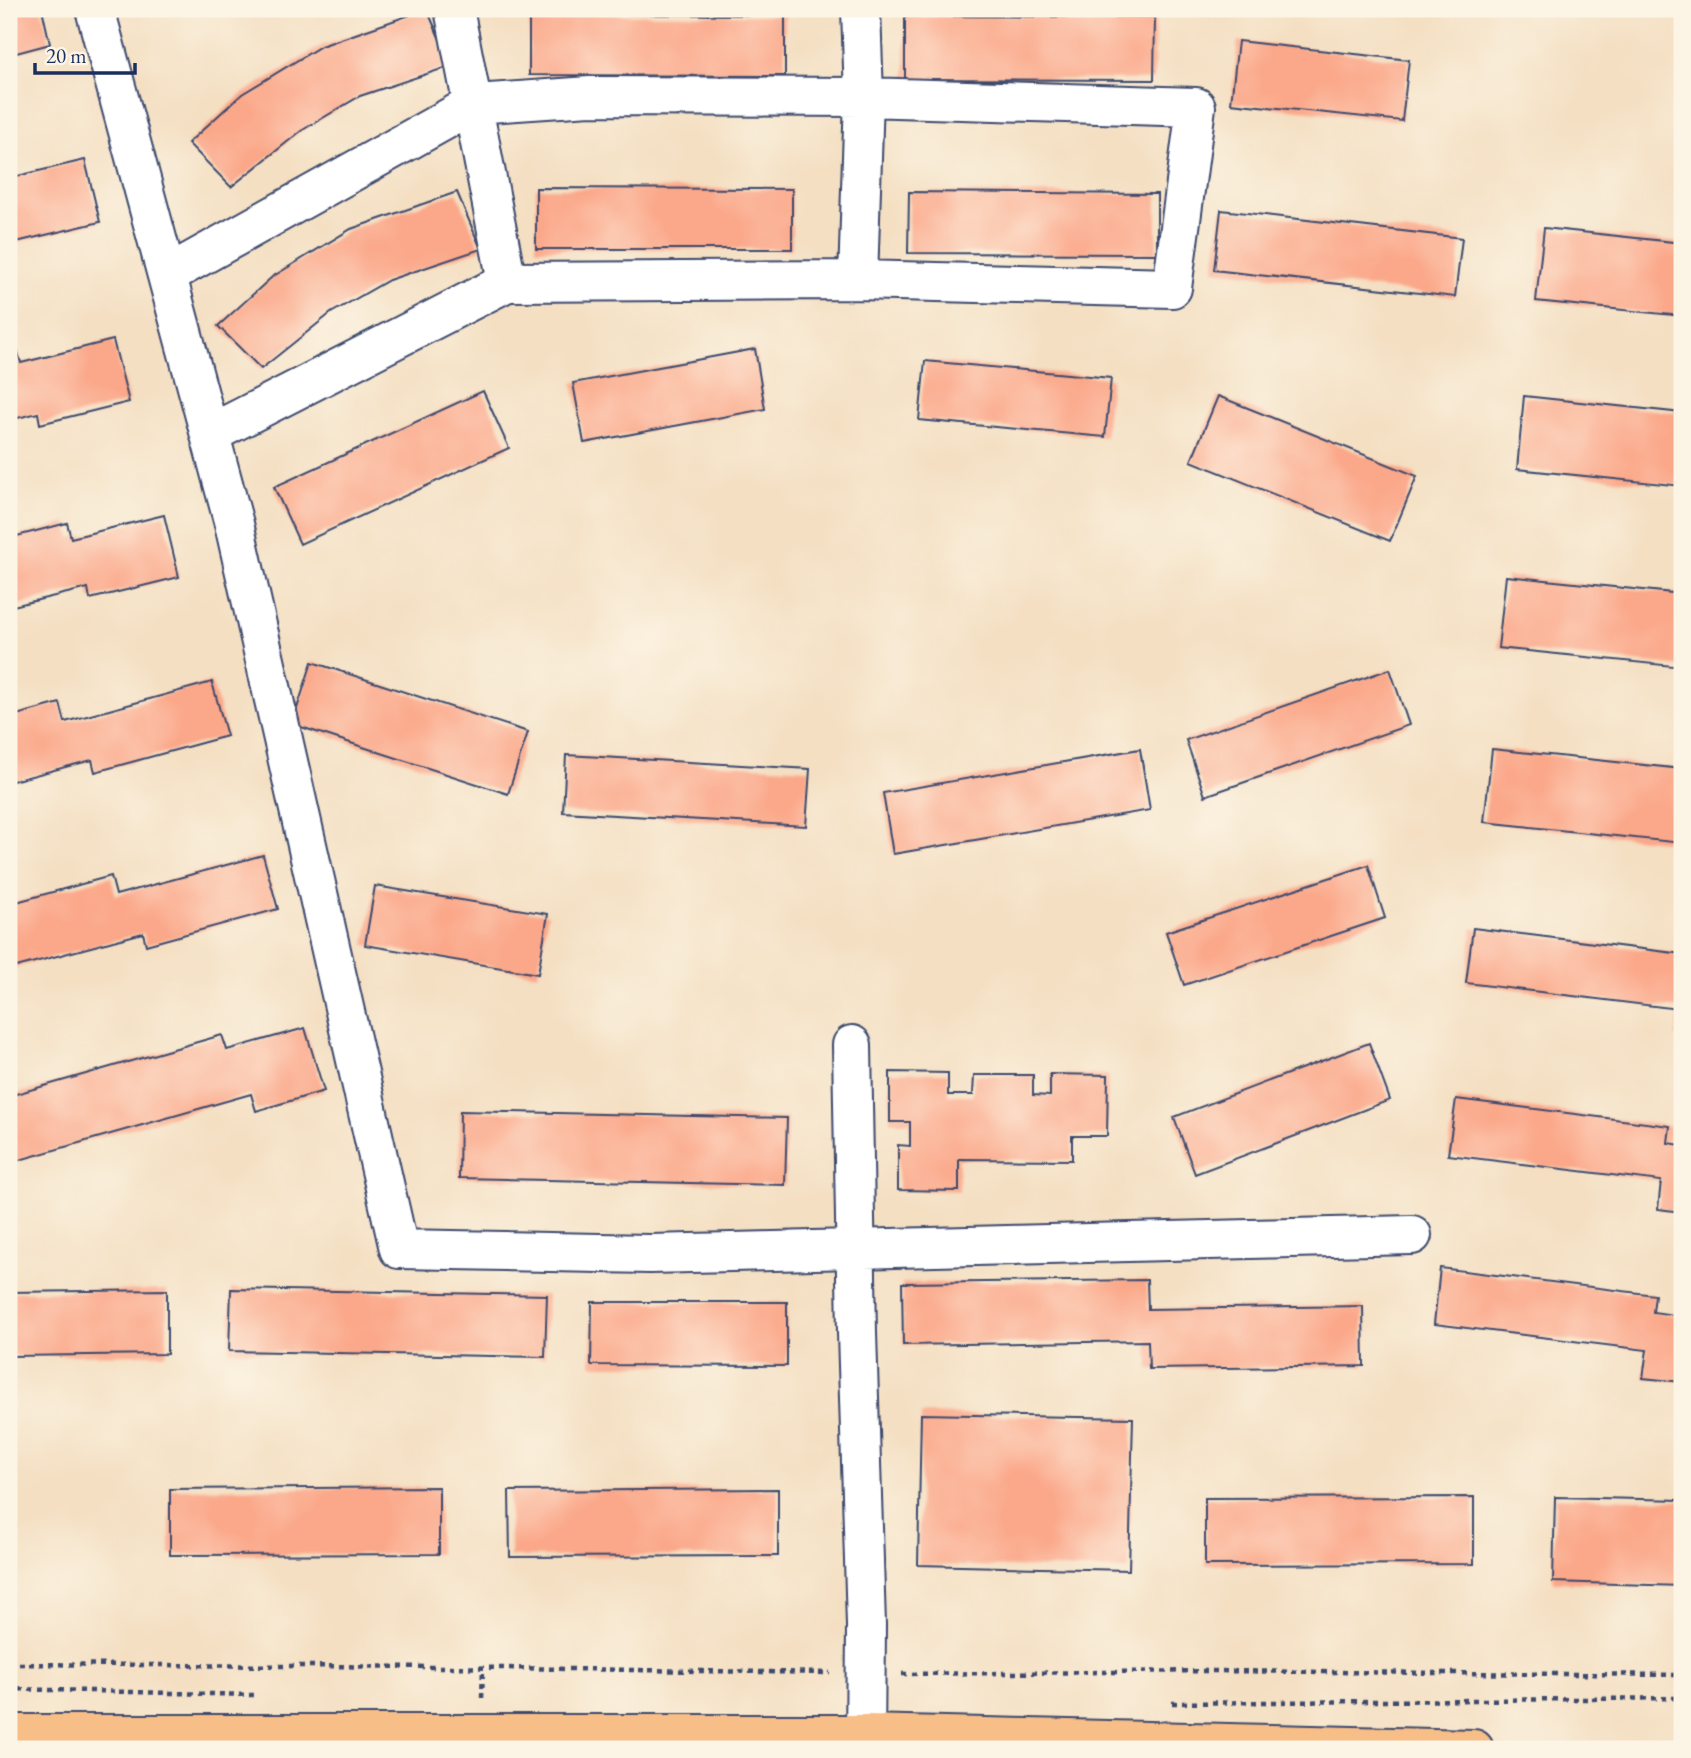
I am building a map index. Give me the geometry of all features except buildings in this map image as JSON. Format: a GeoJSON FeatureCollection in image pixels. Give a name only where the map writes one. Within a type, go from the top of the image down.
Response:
{"type":"FeatureCollection","features":[{"type":"Feature","properties":{"kind":"main road"},"geometry":{"type":"LineString","coordinates":[[9,1734],[419,1742],[865,1742],[1475,1749]]}},
{"type":"Feature","properties":{"kind":"street"},"geometry":{"type":"LineString","coordinates":[[95,9],[237,537],[400,1249],[650,1254],[1412,1235]]}},
{"type":"Feature","properties":{"kind":"street"},"geometry":{"type":"LineString","coordinates":[[454,9],[507,282]]}},
{"type":"Feature","properties":{"kind":"street"},"geometry":{"type":"LineString","coordinates":[[858,280],[864,97],[861,9]]}},
{"type":"Feature","properties":{"kind":"street"},"geometry":{"type":"LineString","coordinates":[[167,275],[474,104],[590,96],[864,97],[1196,107],[1172,288],[858,280],[507,282],[210,434]]}},
{"type":"Feature","properties":{"kind":"street"},"geometry":{"type":"LineString","coordinates":[[852,1045],[866,1625],[865,1742]]}}]}
